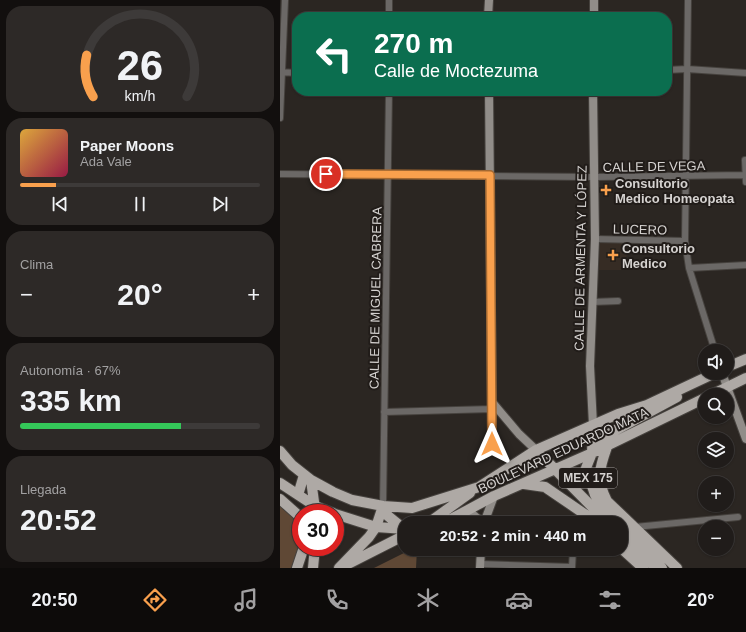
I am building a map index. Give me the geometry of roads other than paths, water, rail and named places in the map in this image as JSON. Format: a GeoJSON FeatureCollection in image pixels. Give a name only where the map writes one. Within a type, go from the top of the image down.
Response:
{"type":"FeatureCollection","features":[{"type":"Feature","properties":{"kind":"main road"},"geometry":{"type":"LineString","coordinates":[[734,364],[746,359]]}},
{"type":"Feature","properties":{"kind":"main road"},"geometry":{"type":"LineString","coordinates":[[728,387],[746,378]]}},
{"type":"Feature","properties":{"kind":"main road","name":"BOULEVARD EDUARDO MATA"},"geometry":{"type":"LineString","coordinates":[[280,451],[292,465],[307,478],[352,500],[383,506],[412,508],[479,487],[536,450],[592,425],[647,405],[700,380]]}},
{"type":"Feature","properties":{"kind":"main road"},"geometry":{"type":"LineString","coordinates":[[592,453],[605,436],[674,399],[701,380]]}},
{"type":"Feature","properties":{"kind":"main road","name":"BOULEVARD EDUARDO MATA"},"geometry":{"type":"LineString","coordinates":[[457,516],[494,496],[556,470],[698,401]]}},
{"type":"Feature","properties":{"kind":"main road","name":"MEX 175"},"geometry":{"type":"LineString","coordinates":[[592,425],[592,453],[586,468],[590,482],[605,512],[609,516]]}},
{"type":"Feature","properties":{"kind":"main road"},"geometry":{"type":"LineString","coordinates":[[608,444],[599,477],[600,489],[607,501],[677,568]]}},
{"type":"Feature","properties":{"kind":"main road","name":"MEX 175"},"geometry":{"type":"LineString","coordinates":[[536,450],[601,516]]}},
{"type":"Feature","properties":{"kind":"main road"},"geometry":{"type":"LineString","coordinates":[[298,495],[307,478]]}},
{"type":"Feature","properties":{"kind":"main road"},"geometry":{"type":"LineString","coordinates":[[307,478],[314,504]]}},
{"type":"Feature","properties":{"kind":"main road"},"geometry":{"type":"LineString","coordinates":[[280,483],[308,504]]}},
{"type":"Feature","properties":{"kind":"main road"},"geometry":{"type":"LineString","coordinates":[[524,484],[545,487],[586,515]]}},
{"type":"Feature","properties":{"kind":"main road"},"geometry":{"type":"LineString","coordinates":[[439,516],[479,487]]}},
{"type":"Feature","properties":{"kind":"main road"},"geometry":{"type":"LineString","coordinates":[[280,498],[292,509]]}},
{"type":"Feature","properties":{"kind":"main road"},"geometry":{"type":"LineString","coordinates":[[339,568],[369,537],[376,527],[383,506]]}},
{"type":"Feature","properties":{"kind":"main road"},"geometry":{"type":"LineString","coordinates":[[383,506],[388,516],[398,524]]}},
{"type":"Feature","properties":{"kind":"main road"},"geometry":{"type":"LineString","coordinates":[[344,516],[376,527],[398,529]]}},
{"type":"Feature","properties":{"kind":"main road"},"geometry":{"type":"LineString","coordinates":[[628,534],[655,559],[662,568]]}},
{"type":"Feature","properties":{"kind":"main road"},"geometry":{"type":"LineString","coordinates":[[339,568],[398,538]]}},
{"type":"Feature","properties":{"kind":"main road"},"geometry":{"type":"LineString","coordinates":[[628,542],[656,568]]}},
{"type":"Feature","properties":{"kind":"main road"},"geometry":{"type":"LineString","coordinates":[[354,568],[398,546]]}},
{"type":"Feature","properties":{"kind":"main road"},"geometry":{"type":"LineString","coordinates":[[628,555],[641,567]]}},
{"type":"Feature","properties":{"kind":"main road"},"geometry":{"type":"LineString","coordinates":[[297,568],[301,556]]}},
{"type":"Feature","properties":{"kind":"main road"},"geometry":{"type":"LineString","coordinates":[[313,568],[314,556]]}},
{"type":"Feature","properties":{"kind":"street"},"geometry":{"type":"LineString","coordinates":[[280,118],[285,0]]}},
{"type":"Feature","properties":{"kind":"street"},"geometry":{"type":"LineString","coordinates":[[389,0],[389,12]]}},
{"type":"Feature","properties":{"kind":"street"},"geometry":{"type":"LineString","coordinates":[[488,12],[489,0]]}},
{"type":"Feature","properties":{"kind":"street"},"geometry":{"type":"LineString","coordinates":[[594,0],[594,12]]}},
{"type":"Feature","properties":{"kind":"street"},"geometry":{"type":"LineString","coordinates":[[688,0],[685,241],[689,268],[713,344]]}},
{"type":"Feature","properties":{"kind":"street"},"geometry":{"type":"LineString","coordinates":[[672,70],[687,69],[746,73]]}},
{"type":"Feature","properties":{"kind":"street"},"geometry":{"type":"LineString","coordinates":[[281,72],[292,73]]}},
{"type":"Feature","properties":{"kind":"street","name":"CALLE DE MIGUEL CABRERA"},"geometry":{"type":"LineString","coordinates":[[383,506],[389,96]]}},
{"type":"Feature","properties":{"kind":"street"},"geometry":{"type":"LineString","coordinates":[[489,96],[492,444]]}},
{"type":"Feature","properties":{"kind":"street","name":"CALLE DE ARMENTA Y LÓPEZ"},"geometry":{"type":"LineString","coordinates":[[592,425],[590,366],[595,239],[593,96]]}},
{"type":"Feature","properties":{"kind":"street"},"geometry":{"type":"LineString","coordinates":[[745,160],[746,182]]}},
{"type":"Feature","properties":{"kind":"street","name":"CALLE DE VEGA"},"geometry":{"type":"LineString","coordinates":[[280,174],[595,177],[746,175]]}},
{"type":"Feature","properties":{"kind":"street","name":"LUCERO"},"geometry":{"type":"LineString","coordinates":[[595,239],[685,241]]}},
{"type":"Feature","properties":{"kind":"street"},"geometry":{"type":"LineString","coordinates":[[689,268],[746,265]]}},
{"type":"Feature","properties":{"kind":"street"},"geometry":{"type":"LineString","coordinates":[[592,302],[618,301]]}},
{"type":"Feature","properties":{"kind":"street"},"geometry":{"type":"LineString","coordinates":[[725,380],[746,439]]}},
{"type":"Feature","properties":{"kind":"street"},"geometry":{"type":"LineString","coordinates":[[384,412],[492,406]]}},
{"type":"Feature","properties":{"kind":"street","name":"MEX 175"},"geometry":{"type":"LineString","coordinates":[[492,406],[536,450]]}},
{"type":"Feature","properties":{"kind":"street"},"geometry":{"type":"LineString","coordinates":[[486,516],[494,496]]}},
{"type":"Feature","properties":{"kind":"street"},"geometry":{"type":"LineString","coordinates":[[468,510],[475,516]]}},
{"type":"Feature","properties":{"kind":"street"},"geometry":{"type":"LineString","coordinates":[[635,527],[738,517]]}},
{"type":"Feature","properties":{"kind":"street"},"geometry":{"type":"LineString","coordinates":[[481,556],[480,566],[572,568],[573,556]]}},
{"type":"Feature","properties":{"kind":"place","name":"Consultorio Medico Homeopata"},"geometry":{"type":"Point","coordinates":[606,190]}},
{"type":"Feature","properties":{"kind":"place","name":"Consultorio Medico"},"geometry":{"type":"Point","coordinates":[613,255]}}]}
